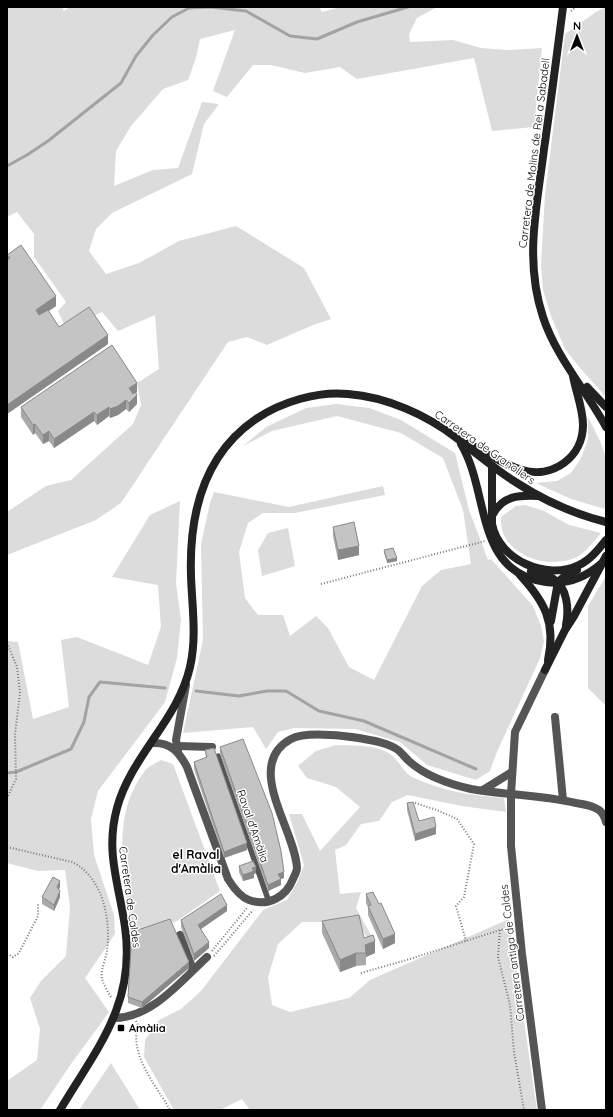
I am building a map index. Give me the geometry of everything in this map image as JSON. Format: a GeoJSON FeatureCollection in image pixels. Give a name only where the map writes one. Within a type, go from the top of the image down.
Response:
{"type":"FeatureCollection","features":[{"type":"Feature","properties":{"kind":"main road","name":"Carretera de Molins de Rei a Sabadell"},"geometry":{"type":"LineString","coordinates":[[564,7],[535,220],[532,258],[534,284],[543,317],[559,352],[594,404],[606,427]]}},
{"type":"Feature","properties":{"kind":"main road"},"geometry":{"type":"LineString","coordinates":[[573,374],[606,407]]}},
{"type":"Feature","properties":{"kind":"main road"},"geometry":{"type":"LineString","coordinates":[[457,439],[506,464],[523,470],[534,472],[555,469],[572,456],[582,439],[582,418],[573,374]]}},
{"type":"Feature","properties":{"kind":"main road","name":"Carretera de Granollers"},"geometry":{"type":"LineString","coordinates":[[152,743],[173,709],[186,681],[190,666],[194,639],[191,559],[196,507],[208,473],[225,447],[236,435],[259,417],[283,405],[306,398],[344,394],[383,401],[420,416],[457,439],[492,466],[538,496],[568,510],[605,522]]}},
{"type":"Feature","properties":{"kind":"main road"},"geometry":{"type":"LineString","coordinates":[[457,439],[473,470],[490,540],[508,566],[520,575],[538,598],[546,611],[550,623]]}},
{"type":"Feature","properties":{"kind":"main road"},"geometry":{"type":"LineString","coordinates":[[492,466],[492,524],[496,537],[515,558],[534,573],[551,577],[558,582],[568,607],[565,630]]}},
{"type":"Feature","properties":{"kind":"main road"},"geometry":{"type":"LineString","coordinates":[[492,515],[499,505],[512,497],[538,496]]}},
{"type":"Feature","properties":{"kind":"main road"},"geometry":{"type":"LineString","coordinates":[[545,670],[549,652],[550,623],[558,582],[566,575],[583,566],[606,540]]}},
{"type":"Feature","properties":{"kind":"main road"},"geometry":{"type":"LineString","coordinates":[[545,670],[565,630],[606,556]]}},
{"type":"Feature","properties":{"kind":"main road"},"geometry":{"type":"LineString","coordinates":[[515,558],[527,565],[551,570],[570,568],[591,557]]}},
{"type":"Feature","properties":{"kind":"main road"},"geometry":{"type":"LineString","coordinates":[[520,575],[541,581],[558,582],[585,575],[602,563]]}},
{"type":"Feature","properties":{"kind":"main road","name":"Carretera de Caldes"},"geometry":{"type":"LineString","coordinates":[[60,1110],[114,1018],[120,1003],[126,973],[127,940],[111,854],[113,824],[123,791],[152,743]]}},
{"type":"Feature","properties":{"kind":"street","name":"Carretera antiga de Caldes"},"geometry":{"type":"LineString","coordinates":[[542,1110],[522,954],[512,853],[511,794],[515,732],[545,670]]}},
{"type":"Feature","properties":{"kind":"street"},"geometry":{"type":"LineString","coordinates":[[186,681],[176,740],[178,749],[187,767],[228,879],[236,891],[248,900],[269,902],[282,896],[290,886],[297,870],[294,853],[271,782],[270,768],[274,753],[281,745],[293,737],[314,735],[349,736],[382,742],[396,749],[426,774],[460,786],[563,800],[591,806],[599,810],[606,822]]}},
{"type":"Feature","properties":{"kind":"street"},"geometry":{"type":"LineString","coordinates":[[555,717],[563,800]]}},
{"type":"Feature","properties":{"kind":"street"},"geometry":{"type":"LineString","coordinates":[[152,743],[167,745],[178,749],[212,747]]}},
{"type":"Feature","properties":{"kind":"street","name":"Raval d'Amàlia"},"geometry":{"type":"LineString","coordinates":[[218,756],[269,902]]}},
{"type":"Feature","properties":{"kind":"street"},"geometry":{"type":"LineString","coordinates":[[484,790],[512,772]]}},
{"type":"Feature","properties":{"kind":"street"},"geometry":{"type":"LineString","coordinates":[[180,935],[194,970]]}},
{"type":"Feature","properties":{"kind":"street"},"geometry":{"type":"LineString","coordinates":[[114,1018],[126,1018],[136,1014],[166,995],[207,956]]}},
{"type":"Feature","properties":{"kind":"path"},"geometry":{"type":"LineString","coordinates":[[321,584],[490,540]]}},
{"type":"Feature","properties":{"kind":"path"},"geometry":{"type":"LineString","coordinates":[[7,643],[17,668],[20,693],[15,734],[16,779],[7,798]]}},
{"type":"Feature","properties":{"kind":"path"},"geometry":{"type":"LineString","coordinates":[[415,804],[438,810],[457,819],[474,844],[464,897],[456,906],[466,941]]}},
{"type":"Feature","properties":{"kind":"path"},"geometry":{"type":"LineString","coordinates":[[7,847],[72,862],[81,866],[91,876],[105,906],[107,951],[102,977],[111,997],[120,1003]]}},
{"type":"Feature","properties":{"kind":"path"},"geometry":{"type":"LineString","coordinates":[[207,956],[225,938],[253,901]]}},
{"type":"Feature","properties":{"kind":"path"},"geometry":{"type":"LineString","coordinates":[[7,954],[13,956],[19,953],[38,916],[38,903]]}},
{"type":"Feature","properties":{"kind":"path"},"geometry":{"type":"LineString","coordinates":[[360,973],[410,960],[500,930],[498,957],[510,1005],[514,1052],[524,1110]]}},
{"type":"Feature","properties":{"kind":"path"},"geometry":{"type":"LineString","coordinates":[[136,1020],[138,1025],[135,1034],[136,1047],[143,1064],[170,1110]]}},
{"type":"Feature","properties":{"kind":"shaded area"},"geometry":{"type":"Polygon","coordinates":[[[7,7],[62,7],[64,11],[70,7],[319,7],[322,12],[340,7],[437,7],[417,18],[409,34],[410,42],[453,40],[481,48],[507,50],[542,48],[534,127],[492,131],[474,58],[357,79],[340,67],[305,73],[271,65],[253,65],[227,97],[213,91],[235,30],[200,39],[196,58],[188,80],[163,89],[131,126],[116,151],[114,186],[153,170],[178,168],[202,102],[219,104],[204,124],[192,174],[112,213],[96,229],[89,251],[106,274],[139,263],[179,241],[236,226],[304,268],[331,319],[313,325],[267,345],[247,337],[228,342],[121,503],[96,520],[7,555],[7,512],[46,486],[71,480],[133,424],[141,405],[137,383],[159,369],[155,315],[118,331],[102,312],[66,329],[58,311],[66,302],[34,257],[34,234],[17,212],[7,217],[7,7]]]}},
{"type":"Feature","properties":{"kind":"shaded area"},"geometry":{"type":"Polygon","coordinates":[[[606,7],[606,397],[565,349],[551,316],[543,290],[541,264],[545,195],[565,34],[596,12],[606,7]]]}},
{"type":"Feature","properties":{"kind":"shaded area"},"geometry":{"type":"Polygon","coordinates":[[[336,404],[369,408],[401,420],[455,453],[469,510],[488,560],[491,559],[533,606],[541,626],[544,641],[540,658],[497,752],[490,771],[476,780],[427,765],[400,742],[355,729],[294,728],[278,732],[266,749],[253,727],[183,733],[203,640],[201,544],[210,503],[214,492],[289,507],[383,486],[385,495],[295,513],[263,513],[248,523],[239,552],[245,598],[258,615],[283,615],[290,636],[316,616],[328,628],[349,667],[374,680],[422,586],[441,570],[471,564],[463,510],[443,458],[401,433],[337,416],[272,431],[243,446],[266,427],[306,408],[336,404]]]}},
{"type":"Feature","properties":{"kind":"shaded area"},"geometry":{"type":"Polygon","coordinates":[[[588,417],[606,457],[605,509],[571,499],[536,483],[557,481],[571,473],[580,460],[588,440],[588,417]]]}},
{"type":"Feature","properties":{"kind":"shaded area"},"geometry":{"type":"Polygon","coordinates":[[[180,501],[176,583],[181,620],[177,658],[165,702],[98,791],[91,819],[94,855],[114,915],[115,934],[85,978],[109,1012],[40,1110],[7,1110],[7,1081],[37,1060],[40,1029],[30,998],[41,981],[66,956],[70,907],[65,870],[38,871],[7,863],[7,641],[18,642],[33,719],[69,707],[61,640],[77,637],[148,665],[161,627],[158,585],[112,577],[150,515],[180,501]]]}},
{"type":"Feature","properties":{"kind":"shaded area"},"geometry":{"type":"Polygon","coordinates":[[[525,505],[544,511],[569,525],[601,533],[580,555],[565,561],[552,562],[527,556],[516,550],[507,541],[502,530],[501,517],[516,506],[525,505]]]}},
{"type":"Feature","properties":{"kind":"shaded area"},"geometry":{"type":"Polygon","coordinates":[[[288,528],[295,566],[262,576],[258,550],[268,533],[288,528]]]}},
{"type":"Feature","properties":{"kind":"shaded area"},"geometry":{"type":"Polygon","coordinates":[[[606,576],[606,706],[588,688],[588,606],[606,576]]]}},
{"type":"Feature","properties":{"kind":"shaded area"},"geometry":{"type":"Polygon","coordinates":[[[336,745],[364,746],[384,751],[390,754],[410,776],[425,783],[458,792],[504,798],[506,812],[462,806],[408,795],[392,802],[379,821],[361,824],[346,845],[335,850],[340,894],[361,892],[356,908],[372,937],[370,943],[354,915],[325,922],[302,922],[278,944],[268,977],[272,1005],[290,1012],[349,998],[370,980],[509,919],[537,1110],[250,1110],[242,1099],[220,1110],[174,1110],[144,1057],[145,1040],[159,1020],[181,1009],[201,991],[263,910],[287,900],[297,883],[304,865],[289,814],[302,814],[320,851],[360,807],[336,787],[307,778],[298,766],[316,751],[336,745]]]}},
{"type":"Feature","properties":{"kind":"shaded area"},"geometry":{"type":"Polygon","coordinates":[[[161,760],[173,764],[220,891],[177,921],[133,935],[126,894],[122,851],[126,809],[133,790],[145,770],[161,760]]]}},
{"type":"Feature","properties":{"kind":"shaded area"},"geometry":{"type":"Polygon","coordinates":[[[111,1063],[140,1110],[79,1110],[111,1063]]]}},
{"type":"Feature","properties":{"kind":"building"},"geometry":{"type":"Polygon","coordinates":[[[21,245],[56,296],[36,310],[39,315],[48,310],[59,327],[89,307],[108,335],[7,405],[7,260],[10,258],[7,255],[21,245]]]}},
{"type":"Feature","properties":{"kind":"building"},"geometry":{"type":"Polygon","coordinates":[[[112,345],[137,383],[129,388],[133,394],[135,392],[137,395],[129,403],[126,400],[118,406],[110,409],[109,407],[97,415],[94,412],[54,439],[49,431],[43,435],[35,424],[33,425],[21,407],[112,345]]]}},
{"type":"Feature","properties":{"kind":"building"},"geometry":{"type":"Polygon","coordinates":[[[354,522],[359,546],[338,550],[333,527],[354,522]]]}},
{"type":"Feature","properties":{"kind":"building"},"geometry":{"type":"Polygon","coordinates":[[[393,548],[397,558],[387,560],[384,550],[393,548]]]}},
{"type":"Feature","properties":{"kind":"building"},"geometry":{"type":"Polygon","coordinates":[[[243,739],[272,813],[281,851],[284,872],[278,874],[281,879],[268,885],[220,747],[243,739]]]}},
{"type":"Feature","properties":{"kind":"building"},"geometry":{"type":"Polygon","coordinates":[[[214,748],[247,843],[224,852],[194,762],[207,757],[205,750],[214,748]]]}},
{"type":"Feature","properties":{"kind":"building"},"geometry":{"type":"Polygon","coordinates":[[[413,802],[419,821],[434,817],[436,827],[415,834],[407,803],[413,802]]]}},
{"type":"Feature","properties":{"kind":"building"},"geometry":{"type":"Polygon","coordinates":[[[253,861],[256,867],[252,868],[254,871],[243,875],[239,866],[253,861]]]}},
{"type":"Feature","properties":{"kind":"building"},"geometry":{"type":"Polygon","coordinates":[[[53,877],[60,881],[57,887],[60,891],[54,905],[42,897],[53,877]]]}},
{"type":"Feature","properties":{"kind":"building"},"geometry":{"type":"Polygon","coordinates":[[[373,892],[379,904],[381,903],[395,934],[383,939],[368,906],[371,905],[366,894],[373,892]]]}},
{"type":"Feature","properties":{"kind":"building"},"geometry":{"type":"Polygon","coordinates":[[[221,894],[227,905],[198,925],[209,942],[194,954],[181,920],[221,894]]]}},
{"type":"Feature","properties":{"kind":"building"},"geometry":{"type":"Polygon","coordinates":[[[359,915],[364,938],[373,935],[375,941],[365,945],[366,953],[356,953],[340,960],[322,921],[359,915]]]}},
{"type":"Feature","properties":{"kind":"building"},"geometry":{"type":"Polygon","coordinates":[[[170,919],[189,962],[142,1002],[128,997],[132,932],[170,919]]]}},
{"type":"Feature","properties":{"kind":"waterway"},"geometry":{"type":"LineString","coordinates":[[7,166],[48,141],[121,83],[136,56],[153,35],[172,17],[189,8],[210,7],[246,11],[290,36],[317,39],[357,22],[408,7]]}},
{"type":"Feature","properties":{"kind":"waterway"},"geometry":{"type":"LineString","coordinates":[[7,773],[16,772],[71,749],[84,722],[89,697],[100,682],[165,688]]}},
{"type":"Feature","properties":{"kind":"waterway"},"geometry":{"type":"LineString","coordinates":[[196,691],[239,696],[267,691],[286,691],[319,711],[364,721],[476,769]]}},
{"type":"Feature","properties":{"kind":"place","name":"Amàlia"},"geometry":{"type":"Point","coordinates":[121,1028]}},
{"type":"Feature","properties":{"kind":"district","name":"el Raval d'Amàlia"},"geometry":{"type":"Point","coordinates":[196,862]}}]}
